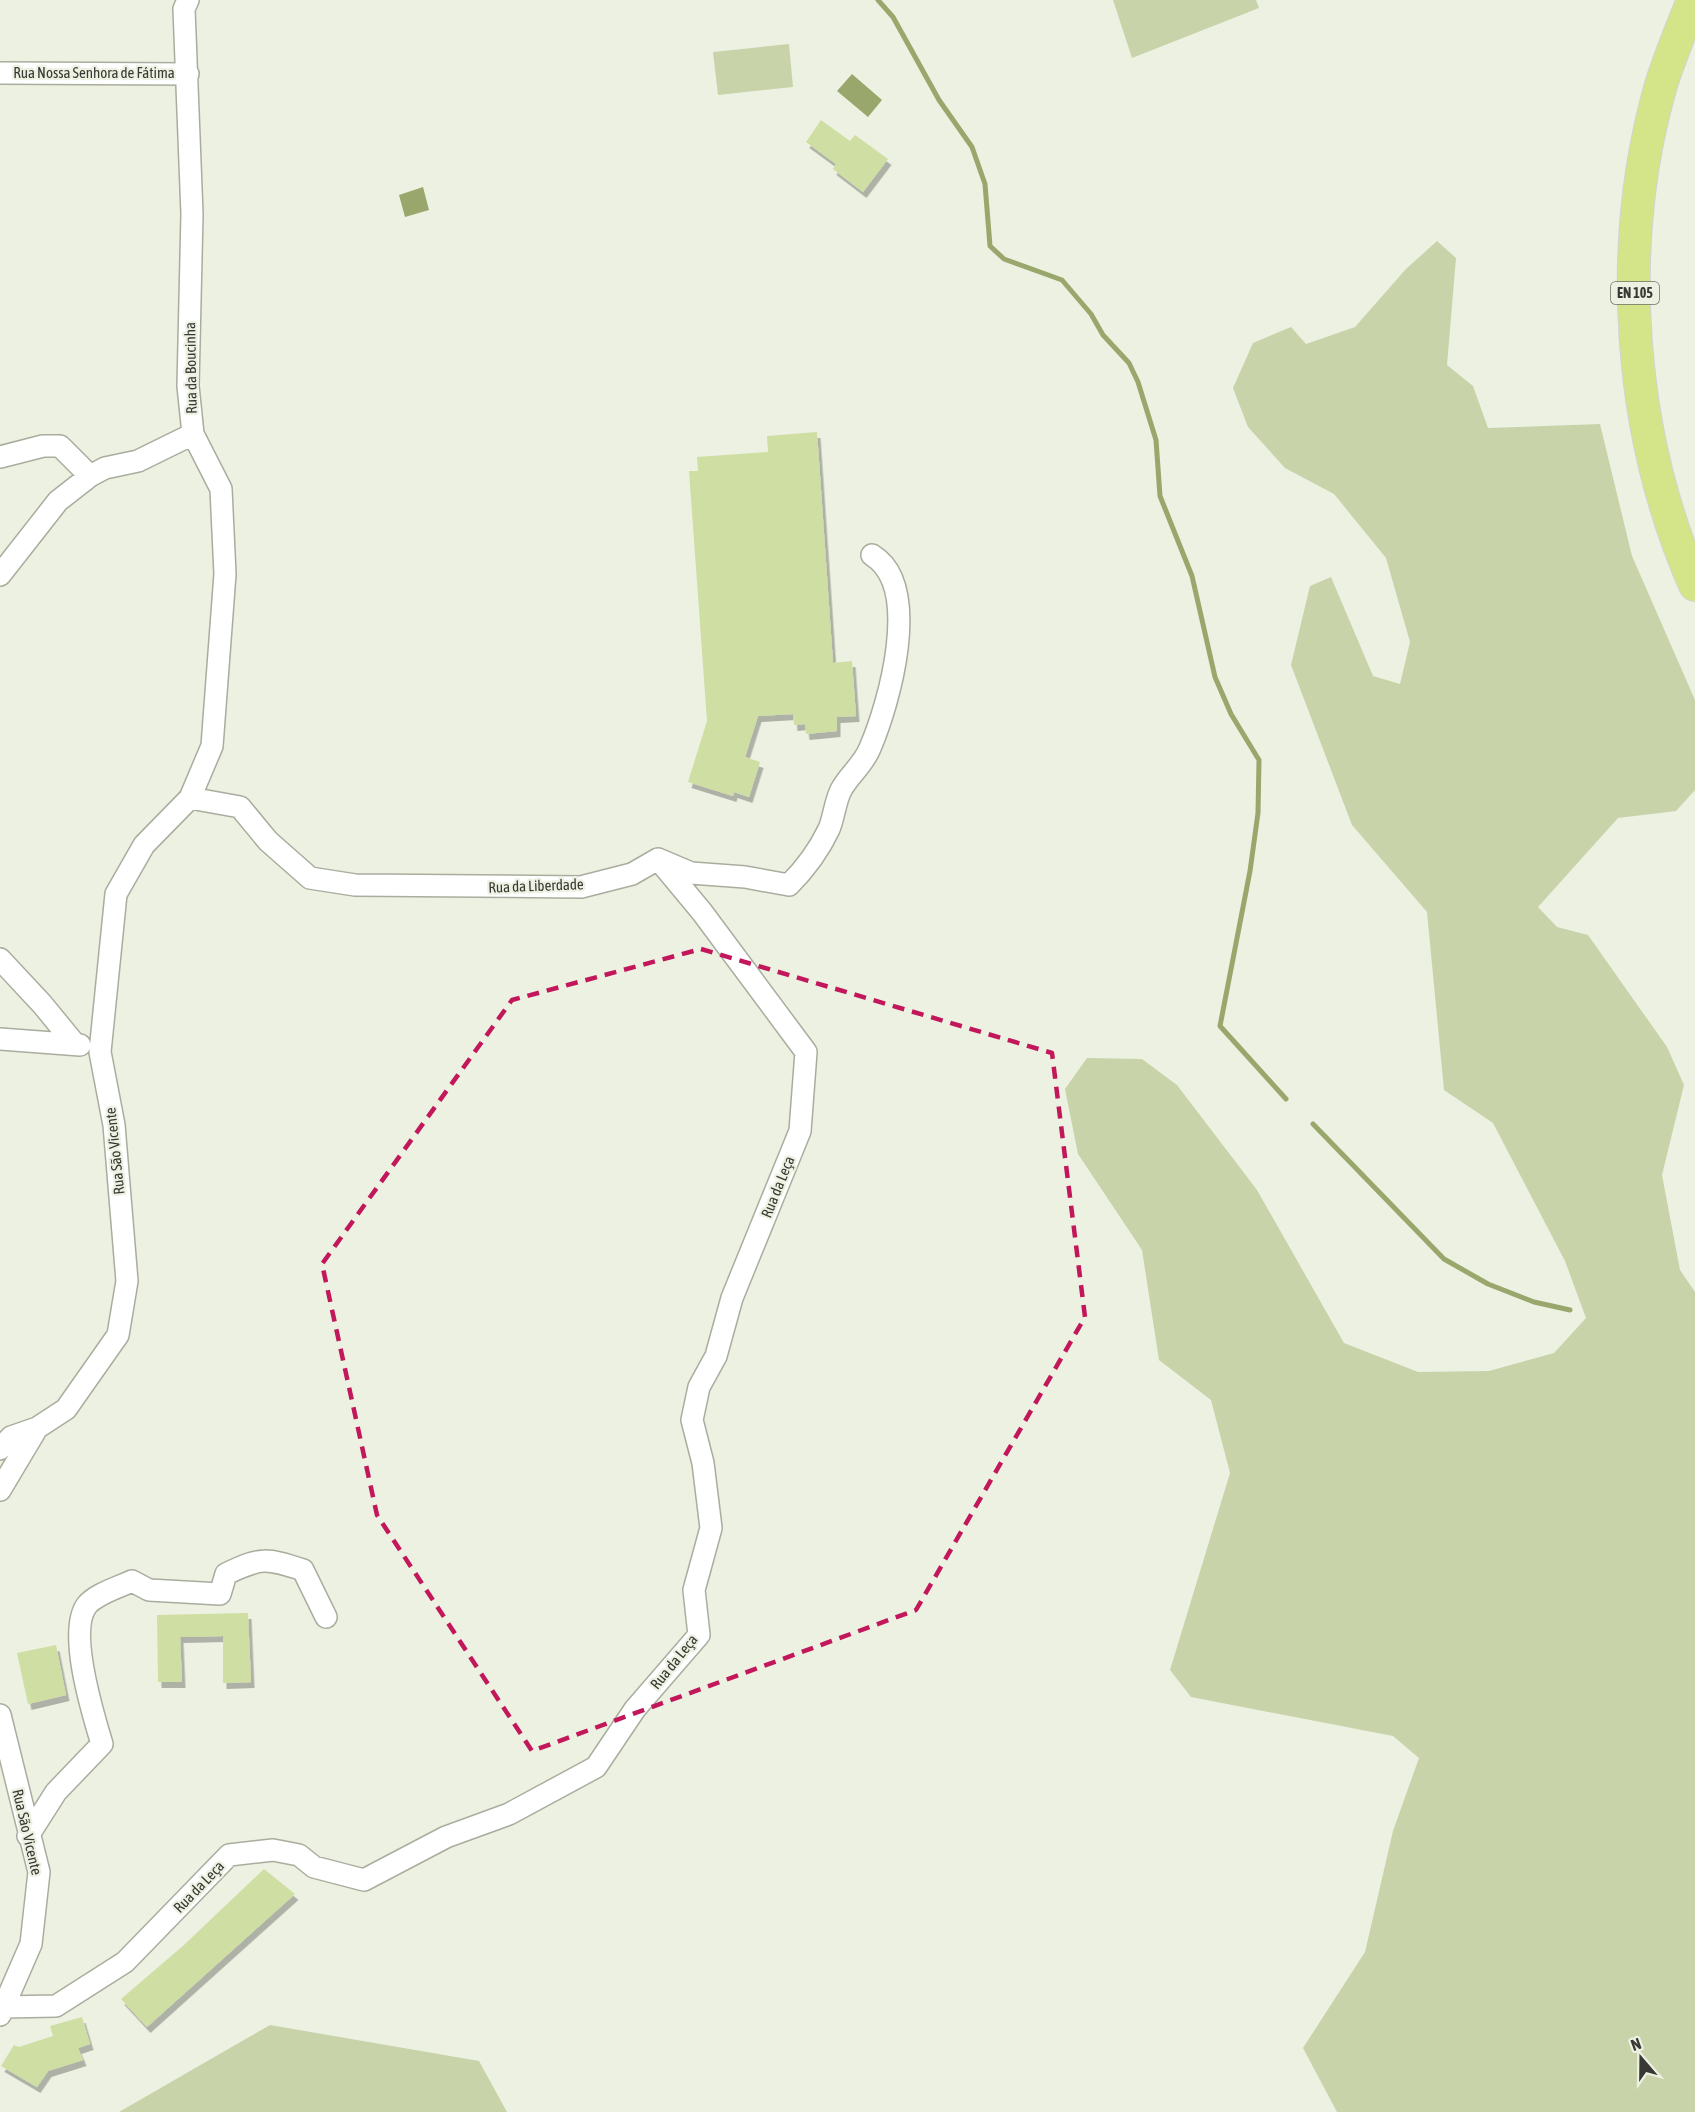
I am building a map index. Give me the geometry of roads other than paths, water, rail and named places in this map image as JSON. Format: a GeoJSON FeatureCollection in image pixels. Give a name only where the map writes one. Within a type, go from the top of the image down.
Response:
{"type":"FeatureCollection","features":[{"type":"Feature","properties":{"kind":"main road","name":"EN 105"},"geometry":{"type":"LineString","coordinates":[[1694,0],[1662,84],[1650,131],[1634,263],[1635,355],[1648,439],[1672,524],[1695,585]]}},
{"type":"Feature","properties":{"kind":"street","name":"Rua da Boucinha"},"geometry":{"type":"LineString","coordinates":[[188,0],[184,9],[192,214],[188,386],[193,434],[221,489],[225,574],[212,746],[190,798]]}},
{"type":"Feature","properties":{"kind":"street","name":"Rua Nossa Senhora de Fátima"},"geometry":{"type":"LineString","coordinates":[[0,73],[188,74]]}},
{"type":"Feature","properties":{"kind":"street"},"geometry":{"type":"LineString","coordinates":[[0,575],[58,501],[90,476],[105,468],[138,461],[193,434]]}},
{"type":"Feature","properties":{"kind":"street"},"geometry":{"type":"LineString","coordinates":[[0,457],[44,446],[60,446],[90,476]]}},
{"type":"Feature","properties":{"kind":"street"},"geometry":{"type":"LineString","coordinates":[[658,859],[691,873],[745,877],[789,885],[805,869],[829,829],[841,790],[869,750],[887,696],[899,637],[899,599],[884,562],[872,555]]}},
{"type":"Feature","properties":{"kind":"street","name":"Rua da Liberdade"},"geometry":{"type":"LineString","coordinates":[[190,798],[240,807],[268,841],[310,878],[355,885],[581,887],[632,874],[658,859]]}},
{"type":"Feature","properties":{"kind":"street","name":"Rua São Vicente"},"geometry":{"type":"LineString","coordinates":[[0,1490],[37,1428],[66,1409],[118,1335],[127,1281],[114,1125],[100,1052],[116,894],[144,845],[190,798]]}},
{"type":"Feature","properties":{"kind":"street","name":"Rua da Leça"},"geometry":{"type":"LineString","coordinates":[[2,2011],[56,2006],[125,1962],[229,1855],[273,1850],[299,1855],[314,1867],[364,1880],[446,1837],[509,1814],[596,1767],[635,1709],[699,1635],[694,1590],[711,1528],[703,1463],[692,1420],[699,1387],[716,1356],[732,1298],[800,1131],[806,1052],[702,912],[658,859]]}},
{"type":"Feature","properties":{"kind":"street"},"geometry":{"type":"LineString","coordinates":[[0,959],[74,1043]]}},
{"type":"Feature","properties":{"kind":"street"},"geometry":{"type":"LineString","coordinates":[[0,1039],[74,1043],[100,1052]]}},
{"type":"Feature","properties":{"kind":"street"},"geometry":{"type":"LineString","coordinates":[[0,1449],[11,1437],[37,1428]]}},
{"type":"Feature","properties":{"kind":"street"},"geometry":{"type":"LineString","coordinates":[[28,1836],[56,1792],[102,1744],[83,1669],[80,1621],[88,1604],[132,1581],[149,1590],[220,1594],[226,1574],[253,1561],[274,1561],[303,1570],[326,1617]]}},
{"type":"Feature","properties":{"kind":"street","name":"Rua São Vicente"},"geometry":{"type":"LineString","coordinates":[[0,1715],[28,1836],[39,1872],[31,1944],[2,2011]]}},
{"type":"Feature","properties":{"kind":"waterway"},"geometry":{"type":"LineString","coordinates":[[878,0],[893,17],[939,100],[972,147],[985,184],[990,246],[1004,259],[1062,280],[1091,314],[1103,335],[1129,363],[1138,382],[1156,440],[1160,496],[1192,576],[1215,677],[1231,714],[1259,760],[1258,813],[1250,871],[1220,1026],[1286,1099]]}},
{"type":"Feature","properties":{"kind":"waterway"},"geometry":{"type":"LineString","coordinates":[[1313,1124],[1444,1259],[1488,1284],[1534,1302],[1570,1310]]}}]}
